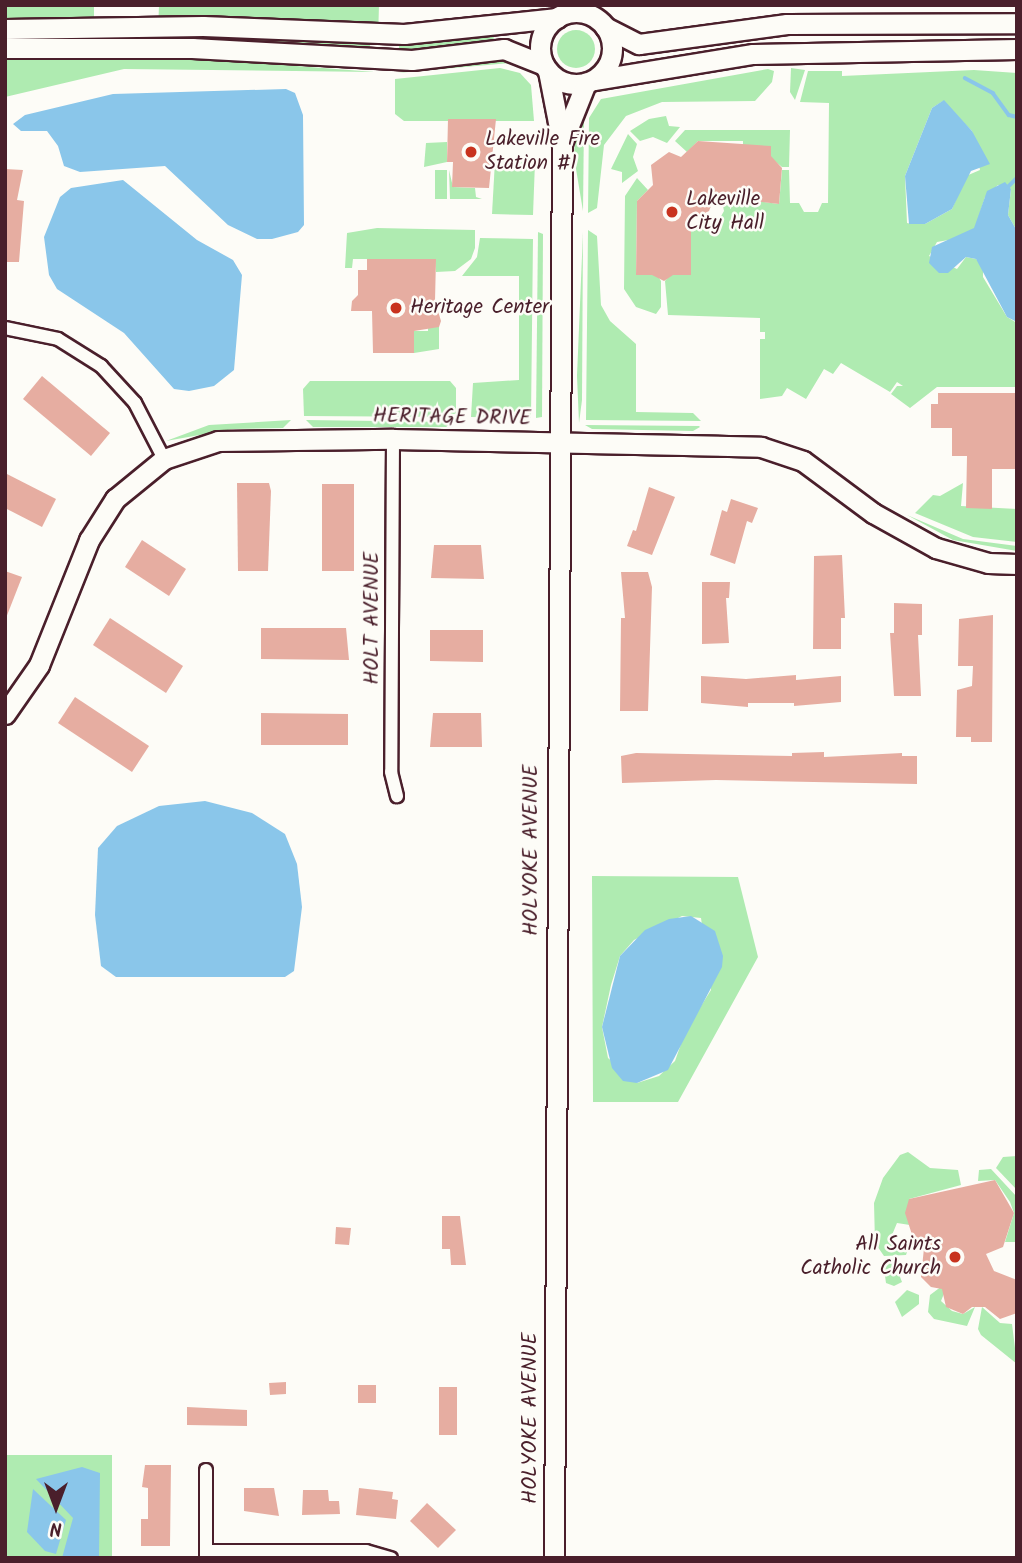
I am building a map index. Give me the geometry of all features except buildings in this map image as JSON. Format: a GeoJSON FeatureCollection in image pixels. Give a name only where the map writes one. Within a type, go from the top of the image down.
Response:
{"type":"FeatureCollection","features":[{"type":"Feature","properties":{"kind":"street"},"geometry":{"type":"LineString","coordinates":[[546,68],[541,39],[560,13]]}},
{"type":"Feature","properties":{"kind":"street"},"geometry":{"type":"LineString","coordinates":[[5,29],[203,26],[404,34],[560,13],[578,13],[600,18],[639,44],[787,24],[1017,23]]}},
{"type":"Feature","properties":{"kind":"street"},"geometry":{"type":"LineString","coordinates":[[590,81],[611,56],[600,18]]}},
{"type":"Feature","properties":{"kind":"street"},"geometry":{"type":"LineString","coordinates":[[5,48],[192,48],[412,60],[504,49],[546,68],[565,83],[803,51],[1017,49]]}},
{"type":"Feature","properties":{"kind":"street","name":"HOLYOKE AVENUE"},"geometry":{"type":"LineString","coordinates":[[546,68],[562,143],[554,1558]]}},
{"type":"Feature","properties":{"kind":"street","name":"HOLYOKE AVENUE"},"geometry":{"type":"LineString","coordinates":[[562,143],[590,81]]}},
{"type":"Feature","properties":{"kind":"street"},"geometry":{"type":"LineString","coordinates":[[5,328],[58,340],[101,366],[135,403],[164,459]]}},
{"type":"Feature","properties":{"kind":"street","name":"HERITAGE DRIVE"},"geometry":{"type":"LineString","coordinates":[[5,714],[39,665],[101,518],[124,490],[164,459],[233,439],[736,444],[774,450],[817,470],[873,513],[920,541],[971,559],[1017,564]]}},
{"type":"Feature","properties":{"kind":"street","name":"HOLT AVENUE"},"geometry":{"type":"LineString","coordinates":[[393,439],[391,772],[397,796]]}},
{"type":"Feature","properties":{"kind":"street"},"geometry":{"type":"LineString","coordinates":[[206,1470],[206,1554],[366,1551],[391,1558]]}},
{"type":"Feature","properties":{"kind":"green space"},"geometry":{"type":"Polygon","coordinates":[[[5,5],[94,5],[94,34],[158,33],[159,5],[379,5],[378,39],[326,40],[370,43],[370,50],[5,37],[5,5]]]}},
{"type":"Feature","properties":{"kind":"green space"},"geometry":{"type":"Polygon","coordinates":[[[576,30],[589,36],[595,49],[589,62],[576,68],[563,62],[557,49],[563,36],[576,30]]]}},
{"type":"Feature","properties":{"kind":"green space"},"geometry":{"type":"Polygon","coordinates":[[[493,33],[494,40],[399,51],[399,43],[493,33]]]}},
{"type":"Feature","properties":{"kind":"green space"},"geometry":{"type":"Polygon","coordinates":[[[5,55],[166,56],[375,72],[124,69],[5,97],[5,55]]]}},
{"type":"Feature","properties":{"kind":"green space"},"geometry":{"type":"Polygon","coordinates":[[[499,58],[513,59],[510,63],[397,73],[499,58]]]}},
{"type":"Feature","properties":{"kind":"green space"},"geometry":{"type":"Polygon","coordinates":[[[500,68],[520,73],[531,85],[534,121],[404,121],[395,114],[395,79],[500,68]]]}},
{"type":"Feature","properties":{"kind":"green space"},"geometry":{"type":"Polygon","coordinates":[[[791,68],[805,70],[795,100],[790,92],[791,68]]]}},
{"type":"Feature","properties":{"kind":"green space"},"geometry":{"type":"Polygon","coordinates":[[[768,69],[774,71],[772,82],[755,101],[662,102],[626,116],[604,145],[597,208],[588,213],[589,118],[601,99],[768,69]]]}},
{"type":"Feature","properties":{"kind":"green space"},"geometry":{"type":"Polygon","coordinates":[[[974,70],[1017,73],[1017,231],[1008,215],[1011,189],[998,185],[985,197],[975,228],[960,238],[937,242],[929,256],[957,269],[966,257],[976,259],[983,267],[983,277],[1007,317],[1017,323],[1017,387],[937,387],[910,408],[891,394],[897,386],[903,386],[897,382],[890,392],[841,363],[833,374],[824,369],[806,399],[787,388],[782,396],[760,399],[760,339],[765,339],[765,332],[760,332],[760,318],[668,315],[665,281],[670,275],[691,275],[691,226],[704,228],[717,223],[724,211],[721,196],[779,204],[782,170],[789,170],[790,203],[799,203],[804,212],[818,212],[822,203],[828,203],[829,103],[800,102],[808,71],[842,71],[842,76],[974,70]],[[943,101],[932,108],[905,176],[907,223],[925,224],[952,209],[966,176],[980,170],[972,131],[943,101]]]}},
{"type":"Feature","properties":{"kind":"green space"},"geometry":{"type":"Polygon","coordinates":[[[666,116],[669,126],[680,127],[667,143],[653,137],[640,141],[630,131],[649,119],[666,116]]]}},
{"type":"Feature","properties":{"kind":"green space"},"geometry":{"type":"Polygon","coordinates":[[[576,117],[584,120],[583,211],[574,157],[576,117]]]}},
{"type":"Feature","properties":{"kind":"green space"},"geometry":{"type":"Polygon","coordinates":[[[685,130],[790,130],[789,167],[782,167],[771,158],[770,146],[743,146],[743,141],[698,141],[687,152],[675,141],[685,130]]]}},
{"type":"Feature","properties":{"kind":"green space"},"geometry":{"type":"Polygon","coordinates":[[[628,134],[637,144],[633,157],[638,171],[622,183],[622,172],[611,169],[628,134]]]}},
{"type":"Feature","properties":{"kind":"green space"},"geometry":{"type":"Polygon","coordinates":[[[447,142],[447,162],[424,167],[426,143],[447,142]]]}},
{"type":"Feature","properties":{"kind":"green space"},"geometry":{"type":"Polygon","coordinates":[[[495,161],[535,162],[533,215],[492,214],[495,161]]]}},
{"type":"Feature","properties":{"kind":"green space"},"geometry":{"type":"Polygon","coordinates":[[[435,170],[447,170],[447,199],[435,199],[435,170]]]}},
{"type":"Feature","properties":{"kind":"green space"},"geometry":{"type":"Polygon","coordinates":[[[449,170],[453,187],[475,188],[476,197],[482,199],[450,199],[449,170]]]}},
{"type":"Feature","properties":{"kind":"green space"},"geometry":{"type":"Polygon","coordinates":[[[637,178],[648,190],[637,201],[636,274],[657,275],[661,281],[661,307],[656,314],[636,307],[624,289],[625,196],[637,178]]]}},
{"type":"Feature","properties":{"kind":"green space"},"geometry":{"type":"Polygon","coordinates":[[[377,228],[475,230],[475,248],[471,259],[455,271],[436,272],[435,259],[353,259],[352,268],[345,268],[347,233],[377,228]]]}},
{"type":"Feature","properties":{"kind":"green space"},"geometry":{"type":"Polygon","coordinates":[[[588,230],[597,236],[601,305],[610,321],[636,344],[636,412],[693,413],[701,421],[586,420],[588,230]]]}},
{"type":"Feature","properties":{"kind":"green space"},"geometry":{"type":"Polygon","coordinates":[[[538,232],[543,234],[542,417],[536,418],[538,232]]]}},
{"type":"Feature","properties":{"kind":"green space"},"geometry":{"type":"Polygon","coordinates":[[[583,232],[582,400],[579,423],[577,376],[583,232]]]}},
{"type":"Feature","properties":{"kind":"green space"},"geometry":{"type":"Polygon","coordinates":[[[480,238],[533,239],[531,418],[471,417],[473,383],[519,380],[519,276],[462,276],[477,257],[480,238]]]}},
{"type":"Feature","properties":{"kind":"green space"},"geometry":{"type":"Polygon","coordinates":[[[428,327],[439,327],[439,349],[414,353],[414,331],[428,331],[428,327]]]}},
{"type":"Feature","properties":{"kind":"green space"},"geometry":{"type":"Polygon","coordinates":[[[310,381],[450,381],[456,388],[456,417],[304,416],[303,389],[310,381]]]}},
{"type":"Feature","properties":{"kind":"green space"},"geometry":{"type":"Polygon","coordinates":[[[291,420],[283,428],[233,429],[166,441],[209,425],[291,420]]]}},
{"type":"Feature","properties":{"kind":"green space"},"geometry":{"type":"Polygon","coordinates":[[[306,420],[453,422],[446,427],[313,427],[306,420]]]}},
{"type":"Feature","properties":{"kind":"green space"},"geometry":{"type":"Polygon","coordinates":[[[585,425],[700,427],[693,431],[592,429],[585,425]]]}},
{"type":"Feature","properties":{"kind":"green space"},"geometry":{"type":"Polygon","coordinates":[[[963,483],[961,506],[1017,509],[1017,542],[973,537],[915,513],[933,495],[940,496],[963,483]]]}},
{"type":"Feature","properties":{"kind":"green space"},"geometry":{"type":"Polygon","coordinates":[[[907,515],[963,539],[1017,546],[1017,551],[953,540],[907,515]]]}},
{"type":"Feature","properties":{"kind":"green space"},"geometry":{"type":"Polygon","coordinates":[[[592,876],[738,877],[758,957],[678,1102],[593,1102],[592,876]],[[682,916],[634,940],[620,956],[602,1027],[608,1058],[637,1083],[659,1076],[675,1061],[686,1030],[711,990],[701,918],[682,916]]]}},
{"type":"Feature","properties":{"kind":"green space"},"geometry":{"type":"Polygon","coordinates":[[[908,1152],[930,1168],[958,1170],[961,1185],[909,1199],[910,1225],[897,1223],[892,1235],[896,1244],[908,1249],[906,1255],[884,1256],[875,1243],[874,1203],[883,1178],[900,1155],[908,1152]]]}},
{"type":"Feature","properties":{"kind":"green space"},"geometry":{"type":"Polygon","coordinates":[[[1017,1156],[1017,1190],[996,1168],[1003,1157],[1017,1156]]]}},
{"type":"Feature","properties":{"kind":"green space"},"geometry":{"type":"Polygon","coordinates":[[[991,1169],[1017,1197],[1017,1242],[1005,1242],[1014,1213],[1010,1202],[995,1180],[978,1181],[979,1170],[991,1169]]]}},
{"type":"Feature","properties":{"kind":"green space"},"geometry":{"type":"Polygon","coordinates":[[[883,1262],[895,1264],[902,1282],[894,1286],[886,1283],[883,1262]]]}},
{"type":"Feature","properties":{"kind":"green space"},"geometry":{"type":"Polygon","coordinates":[[[942,1286],[945,1291],[941,1301],[952,1311],[963,1314],[975,1307],[967,1326],[934,1319],[928,1312],[930,1295],[942,1286]]]}},
{"type":"Feature","properties":{"kind":"green space"},"geometry":{"type":"Polygon","coordinates":[[[907,1290],[919,1295],[919,1304],[902,1317],[895,1302],[907,1290]]]}},
{"type":"Feature","properties":{"kind":"green space"},"geometry":{"type":"Polygon","coordinates":[[[982,1307],[1000,1323],[1012,1324],[1017,1364],[981,1335],[978,1329],[982,1307]]]}},
{"type":"Feature","properties":{"kind":"green space"},"geometry":{"type":"Polygon","coordinates":[[[5,1455],[112,1455],[112,1558],[5,1558],[5,1455]]]}},
{"type":"Feature","properties":{"kind":"water"},"geometry":{"type":"Polygon","coordinates":[[[286,89],[295,93],[303,115],[304,225],[298,232],[272,239],[257,239],[228,225],[165,166],[80,172],[64,166],[58,146],[47,131],[21,131],[13,124],[25,115],[113,94],[286,89]]]}},
{"type":"Feature","properties":{"kind":"water"},"geometry":{"type":"Polygon","coordinates":[[[944,100],[972,131],[990,164],[971,171],[952,209],[925,224],[909,224],[905,176],[932,108],[944,100]]]}},
{"type":"Feature","properties":{"kind":"water"},"geometry":{"type":"Polygon","coordinates":[[[123,180],[197,240],[233,260],[242,275],[234,370],[214,386],[189,391],[174,389],[124,333],[57,289],[49,275],[44,237],[60,197],[71,188],[123,180]]]}},
{"type":"Feature","properties":{"kind":"water"},"geometry":{"type":"Polygon","coordinates":[[[1005,182],[1011,189],[1008,215],[1017,231],[1017,322],[1007,317],[976,259],[966,257],[948,273],[939,273],[929,263],[932,247],[974,228],[987,191],[1005,182]]]}},
{"type":"Feature","properties":{"kind":"water"},"geometry":{"type":"Polygon","coordinates":[[[205,801],[252,813],[285,834],[297,864],[302,907],[294,971],[285,977],[116,977],[101,966],[95,915],[98,848],[117,826],[159,806],[205,801]]]}},
{"type":"Feature","properties":{"kind":"water"},"geometry":{"type":"Polygon","coordinates":[[[691,916],[715,931],[723,956],[722,967],[668,1070],[637,1083],[623,1081],[612,1068],[602,1027],[620,956],[645,930],[669,919],[691,916]]]}},
{"type":"Feature","properties":{"kind":"water"},"geometry":{"type":"Polygon","coordinates":[[[82,1467],[100,1473],[99,1558],[62,1558],[73,1518],[36,1479],[82,1467]]]}},
{"type":"Feature","properties":{"kind":"water"},"geometry":{"type":"Polygon","coordinates":[[[33,1489],[66,1520],[56,1554],[45,1551],[27,1532],[33,1489]]]}},
{"type":"Feature","properties":{"kind":"waterway"},"geometry":{"type":"LineString","coordinates":[[965,78],[993,93],[1009,115],[1017,117]]}},
{"type":"Feature","properties":{"kind":"waterway"},"geometry":{"type":"LineString","coordinates":[[1006,189],[1017,178]]}},
{"type":"Feature","properties":{"kind":"place","name":"Lakeville Fire Station #1"},"geometry":{"type":"Point","coordinates":[471,152]}},
{"type":"Feature","properties":{"kind":"place","name":"Lakeville City Hall"},"geometry":{"type":"Point","coordinates":[672,212]}},
{"type":"Feature","properties":{"kind":"place","name":"Heritage Center"},"geometry":{"type":"Point","coordinates":[396,308]}},
{"type":"Feature","properties":{"kind":"place","name":"All Saints Catholic Church"},"geometry":{"type":"Point","coordinates":[955,1257]}}]}
